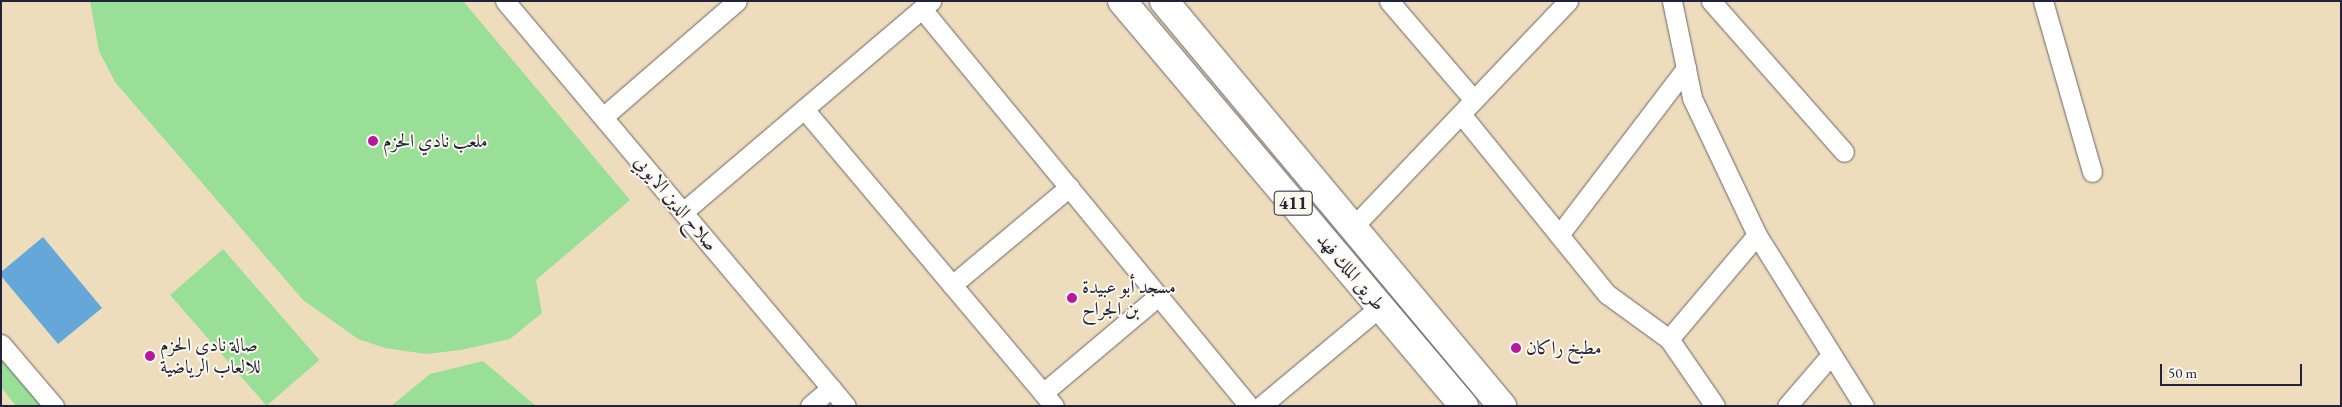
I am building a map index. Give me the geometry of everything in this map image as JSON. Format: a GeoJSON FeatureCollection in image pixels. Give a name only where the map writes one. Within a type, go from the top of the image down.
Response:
{"type":"FeatureCollection","features":[{"type":"Feature","properties":{"kind":"main road","name":"طريق الملك فهد"},"geometry":{"type":"LineString","coordinates":[[1122,1],[1464,406]]}},
{"type":"Feature","properties":{"kind":"main road","name":"طريق الملك فهد"},"geometry":{"type":"LineString","coordinates":[[1164,1],[1502,406]]}},
{"type":"Feature","properties":{"kind":"street","name":"صلاح الدين الايوبي"},"geometry":{"type":"LineString","coordinates":[[505,1],[846,406]]}},
{"type":"Feature","properties":{"kind":"street"},"geometry":{"type":"LineString","coordinates":[[603,117],[737,1]]}},
{"type":"Feature","properties":{"kind":"street"},"geometry":{"type":"LineString","coordinates":[[1389,1],[1474,100]]}},
{"type":"Feature","properties":{"kind":"street"},"geometry":{"type":"LineString","coordinates":[[1353,227],[1568,1]]}},
{"type":"Feature","properties":{"kind":"street"},"geometry":{"type":"LineString","coordinates":[[1672,1],[1692,98],[1757,235],[1830,356],[1864,406]]}},
{"type":"Feature","properties":{"kind":"street"},"geometry":{"type":"LineString","coordinates":[[1711,1],[1844,152]]}},
{"type":"Feature","properties":{"kind":"street"},"geometry":{"type":"LineString","coordinates":[[2043,1],[2092,172]]}},
{"type":"Feature","properties":{"kind":"street"},"geometry":{"type":"LineString","coordinates":[[683,212],[927,5],[1069,187],[1249,406]]}},
{"type":"Feature","properties":{"kind":"street"},"geometry":{"type":"LineString","coordinates":[[1558,235],[1686,68]]}},
{"type":"Feature","properties":{"kind":"street"},"geometry":{"type":"LineString","coordinates":[[804,109],[1048,399],[1158,296]]}},
{"type":"Feature","properties":{"kind":"street"},"geometry":{"type":"LineString","coordinates":[[1461,114],[1607,294],[1668,339],[1715,406]]}},
{"type":"Feature","properties":{"kind":"street"},"geometry":{"type":"LineString","coordinates":[[952,285],[1069,187]]}},
{"type":"Feature","properties":{"kind":"street"},"geometry":{"type":"LineString","coordinates":[[1668,339],[1757,235]]}},
{"type":"Feature","properties":{"kind":"street"},"geometry":{"type":"LineString","coordinates":[[1261,406],[1380,307]]}},
{"type":"Feature","properties":{"kind":"street"},"geometry":{"type":"LineString","coordinates":[[1,344],[54,406]]}},
{"type":"Feature","properties":{"kind":"street"},"geometry":{"type":"LineString","coordinates":[[1787,406],[1830,356]]}},
{"type":"Feature","properties":{"kind":"street"},"geometry":{"type":"LineString","coordinates":[[810,406],[832,388]]}},
{"type":"Feature","properties":{"kind":"green space","name":"ملعب نادي الحزم"},"geometry":{"type":"Polygon","coordinates":[[[90,1],[463,1],[630,200],[536,280],[542,313],[510,339],[461,350],[426,354],[385,348],[358,339],[303,300],[115,82],[99,51],[90,1]]]}},
{"type":"Feature","properties":{"kind":"green space"},"geometry":{"type":"Polygon","coordinates":[[[223,249],[319,360],[267,406],[170,295],[223,249]]]}},
{"type":"Feature","properties":{"kind":"green space"},"geometry":{"type":"Polygon","coordinates":[[[1,342],[54,406],[16,406],[1,387],[1,342]]]}},
{"type":"Feature","properties":{"kind":"green space"},"geometry":{"type":"Polygon","coordinates":[[[483,361],[536,406],[391,406],[430,374],[483,361]]]}},
{"type":"Feature","properties":{"kind":"water"},"geometry":{"type":"Polygon","coordinates":[[[43,237],[102,308],[58,344],[1,276],[1,272],[43,237]]]}},
{"type":"Feature","properties":{"kind":"place","name":"ملعب نادي الحزم"},"geometry":{"type":"Point","coordinates":[373,141]}},
{"type":"Feature","properties":{"kind":"place","name":"مسجد أبو عبيدة بن الجراح"},"geometry":{"type":"Point","coordinates":[1072,298]}},
{"type":"Feature","properties":{"kind":"place","name":"مطبخ راكان"},"geometry":{"type":"Point","coordinates":[1516,348]}},
{"type":"Feature","properties":{"kind":"place","name":"صالة نادي الحزم للالعاب الرياضية"},"geometry":{"type":"Point","coordinates":[150,356]}}]}
